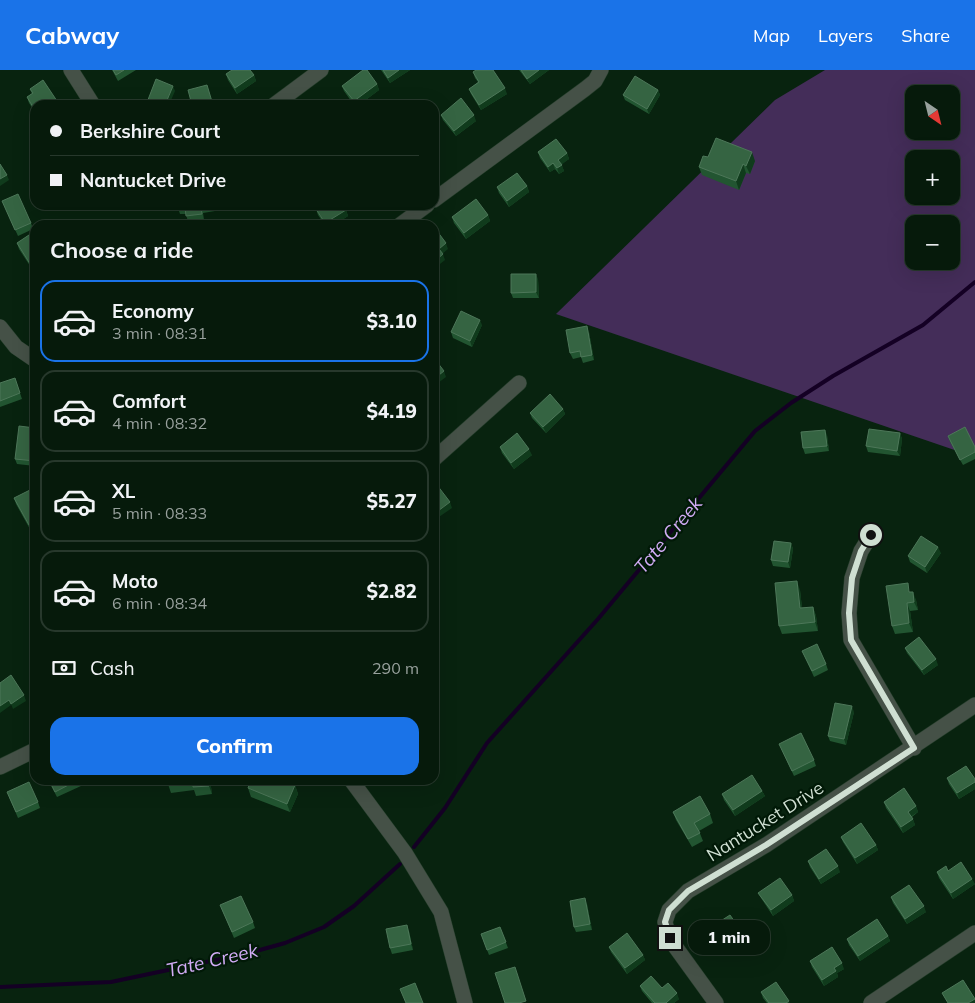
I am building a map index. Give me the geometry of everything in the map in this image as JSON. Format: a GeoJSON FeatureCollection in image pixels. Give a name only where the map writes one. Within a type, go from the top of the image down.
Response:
{"type":"FeatureCollection","features":[{"type":"Feature","properties":{"kind":"street"},"geometry":{"type":"LineString","coordinates":[[72,70],[90,100]]}},
{"type":"Feature","properties":{"kind":"street"},"geometry":{"type":"LineString","coordinates":[[281,100],[322,70]]}},
{"type":"Feature","properties":{"kind":"street"},"geometry":{"type":"LineString","coordinates":[[439,196],[585,90],[595,80],[601,70]]}},
{"type":"Feature","properties":{"kind":"street"},"geometry":{"type":"LineString","coordinates":[[407,220],[420,210]]}},
{"type":"Feature","properties":{"kind":"street"},"geometry":{"type":"LineString","coordinates":[[2,334],[30,357]]}},
{"type":"Feature","properties":{"kind":"street"},"geometry":{"type":"LineString","coordinates":[[439,455],[519,383]]}},
{"type":"Feature","properties":{"kind":"street"},"geometry":{"type":"LineString","coordinates":[[871,535],[861,551],[852,578],[849,613],[851,640],[914,748]]}},
{"type":"Feature","properties":{"kind":"street","name":"Nantucket Drive"},"geometry":{"type":"LineString","coordinates":[[716,1003],[670,938],[665,922],[669,910],[688,891],[766,845],[914,748],[975,705]]}},
{"type":"Feature","properties":{"kind":"street"},"geometry":{"type":"LineString","coordinates":[[0,767],[30,752]]}},
{"type":"Feature","properties":{"kind":"street"},"geometry":{"type":"LineString","coordinates":[[355,785],[405,852],[441,912],[466,1003]]}},
{"type":"Feature","properties":{"kind":"street"},"geometry":{"type":"LineString","coordinates":[[871,1003],[975,933]]}},
{"type":"Feature","properties":{"kind":"shaded area"},"geometry":{"type":"Polygon","coordinates":[[[825,70],[975,70],[975,457],[556,314],[775,100],[825,70]]]}},
{"type":"Feature","properties":{"kind":"building"},"geometry":{"type":"Polygon","coordinates":[[[113,70],[124,70],[116,75],[113,70]]]}},
{"type":"Feature","properties":{"kind":"building"},"geometry":{"type":"Polygon","coordinates":[[[232,70],[250,70],[254,75],[235,88],[226,74],[232,70]]]}},
{"type":"Feature","properties":{"kind":"building"},"geometry":{"type":"Polygon","coordinates":[[[363,70],[367,70],[377,84],[355,100],[353,100],[342,86],[363,70]]]}},
{"type":"Feature","properties":{"kind":"building"},"geometry":{"type":"Polygon","coordinates":[[[383,70],[399,70],[388,78],[383,70]]]}},
{"type":"Feature","properties":{"kind":"building"},"geometry":{"type":"Polygon","coordinates":[[[476,70],[493,70],[505,88],[479,105],[469,89],[479,82],[473,72],[476,70]]]}},
{"type":"Feature","properties":{"kind":"building"},"geometry":{"type":"Polygon","coordinates":[[[521,70],[539,70],[527,79],[521,70]]]}},
{"type":"Feature","properties":{"kind":"building"},"geometry":{"type":"Polygon","coordinates":[[[635,76],[658,90],[647,109],[623,95],[635,76]]]}},
{"type":"Feature","properties":{"kind":"building"},"geometry":{"type":"Polygon","coordinates":[[[156,79],[173,86],[167,100],[148,100],[156,79]]]}},
{"type":"Feature","properties":{"kind":"building"},"geometry":{"type":"Polygon","coordinates":[[[43,80],[56,100],[30,100],[30,102],[27,97],[33,93],[30,89],[43,80]]]}},
{"type":"Feature","properties":{"kind":"building"},"geometry":{"type":"Polygon","coordinates":[[[207,85],[212,100],[191,100],[188,90],[207,85]]]}},
{"type":"Feature","properties":{"kind":"building"},"geometry":{"type":"Polygon","coordinates":[[[461,98],[474,115],[454,131],[441,115],[461,98]]]}},
{"type":"Feature","properties":{"kind":"building"},"geometry":{"type":"Polygon","coordinates":[[[716,138],[752,152],[746,166],[743,164],[736,181],[699,167],[703,156],[708,157],[716,138]]]}},
{"type":"Feature","properties":{"kind":"building"},"geometry":{"type":"Polygon","coordinates":[[[556,139],[567,153],[558,160],[562,165],[557,168],[553,163],[548,167],[538,152],[556,139]]]}},
{"type":"Feature","properties":{"kind":"building"},"geometry":{"type":"Polygon","coordinates":[[[0,164],[7,175],[0,179],[0,164]]]}},
{"type":"Feature","properties":{"kind":"building"},"geometry":{"type":"Polygon","coordinates":[[[517,173],[527,186],[507,201],[497,187],[517,173]]]}},
{"type":"Feature","properties":{"kind":"building"},"geometry":{"type":"Polygon","coordinates":[[[18,194],[30,223],[15,230],[2,201],[18,194]]]}},
{"type":"Feature","properties":{"kind":"building"},"geometry":{"type":"Polygon","coordinates":[[[476,199],[488,215],[464,233],[452,217],[476,199]]]}},
{"type":"Feature","properties":{"kind":"building"},"geometry":{"type":"Polygon","coordinates":[[[185,210],[201,210],[202,214],[186,216],[185,210]]]}},
{"type":"Feature","properties":{"kind":"building"},"geometry":{"type":"Polygon","coordinates":[[[317,210],[346,210],[330,220],[323,220],[317,210]]]}},
{"type":"Feature","properties":{"kind":"building"},"geometry":{"type":"Polygon","coordinates":[[[30,234],[30,264],[17,243],[30,234]]]}},
{"type":"Feature","properties":{"kind":"building"},"geometry":{"type":"Polygon","coordinates":[[[439,234],[446,243],[439,249],[439,234]]]}},
{"type":"Feature","properties":{"kind":"building"},"geometry":{"type":"Polygon","coordinates":[[[439,249],[443,254],[439,258],[439,249]]]}},
{"type":"Feature","properties":{"kind":"building"},"geometry":{"type":"Polygon","coordinates":[[[511,274],[536,274],[536,292],[511,293],[511,274]]]}},
{"type":"Feature","properties":{"kind":"building"},"geometry":{"type":"Polygon","coordinates":[[[461,311],[480,320],[470,341],[451,332],[461,311]]]}},
{"type":"Feature","properties":{"kind":"building"},"geometry":{"type":"Polygon","coordinates":[[[587,326],[592,355],[581,357],[580,351],[570,353],[566,330],[587,326]]]}},
{"type":"Feature","properties":{"kind":"building"},"geometry":{"type":"Polygon","coordinates":[[[439,364],[444,371],[439,375],[439,364]]]}},
{"type":"Feature","properties":{"kind":"building"},"geometry":{"type":"Polygon","coordinates":[[[15,378],[20,393],[0,401],[0,383],[15,378]]]}},
{"type":"Feature","properties":{"kind":"building"},"geometry":{"type":"Polygon","coordinates":[[[550,394],[563,409],[543,427],[530,413],[550,394]]]}},
{"type":"Feature","properties":{"kind":"building"},"geometry":{"type":"Polygon","coordinates":[[[19,426],[30,427],[30,460],[15,459],[19,426]]]}},
{"type":"Feature","properties":{"kind":"building"},"geometry":{"type":"Polygon","coordinates":[[[965,427],[975,447],[975,452],[960,460],[948,436],[965,427]]]}},
{"type":"Feature","properties":{"kind":"building"},"geometry":{"type":"Polygon","coordinates":[[[869,429],[900,433],[897,451],[866,446],[869,429]]]}},
{"type":"Feature","properties":{"kind":"building"},"geometry":{"type":"Polygon","coordinates":[[[825,430],[827,446],[803,448],[801,432],[825,430]]]}},
{"type":"Feature","properties":{"kind":"building"},"geometry":{"type":"Polygon","coordinates":[[[517,433],[529,449],[511,463],[500,447],[517,433]]]}},
{"type":"Feature","properties":{"kind":"building"},"geometry":{"type":"Polygon","coordinates":[[[439,488],[450,502],[439,510],[439,488]]]}},
{"type":"Feature","properties":{"kind":"building"},"geometry":{"type":"Polygon","coordinates":[[[30,490],[30,524],[29,525],[14,498],[30,490]]]}},
{"type":"Feature","properties":{"kind":"building"},"geometry":{"type":"Polygon","coordinates":[[[921,536],[938,547],[925,567],[908,556],[921,536]]]}},
{"type":"Feature","properties":{"kind":"building"},"geometry":{"type":"Polygon","coordinates":[[[774,541],[791,543],[788,562],[771,560],[774,541]]]}},
{"type":"Feature","properties":{"kind":"building"},"geometry":{"type":"Polygon","coordinates":[[[797,581],[800,608],[813,607],[815,622],[779,626],[775,583],[797,581]]]}},
{"type":"Feature","properties":{"kind":"building"},"geometry":{"type":"Polygon","coordinates":[[[908,583],[909,592],[913,592],[914,602],[907,603],[909,623],[892,626],[886,586],[908,583]]]}},
{"type":"Feature","properties":{"kind":"building"},"geometry":{"type":"Polygon","coordinates":[[[919,637],[936,659],[922,670],[905,648],[919,637]]]}},
{"type":"Feature","properties":{"kind":"building"},"geometry":{"type":"Polygon","coordinates":[[[817,644],[826,664],[812,671],[802,651],[817,644]]]}},
{"type":"Feature","properties":{"kind":"building"},"geometry":{"type":"Polygon","coordinates":[[[11,675],[24,695],[11,704],[9,700],[0,706],[0,683],[11,675]]]}},
{"type":"Feature","properties":{"kind":"building"},"geometry":{"type":"Polygon","coordinates":[[[835,703],[852,706],[844,739],[828,736],[835,703]]]}},
{"type":"Feature","properties":{"kind":"building"},"geometry":{"type":"Polygon","coordinates":[[[801,733],[814,760],[792,771],[779,744],[801,733]]]}},
{"type":"Feature","properties":{"kind":"building"},"geometry":{"type":"Polygon","coordinates":[[[966,766],[975,782],[957,793],[947,778],[966,766]]]}},
{"type":"Feature","properties":{"kind":"building"},"geometry":{"type":"Polygon","coordinates":[[[752,775],[762,791],[733,810],[722,794],[752,775]]]}},
{"type":"Feature","properties":{"kind":"building"},"geometry":{"type":"Polygon","coordinates":[[[29,782],[38,802],[16,812],[7,792],[29,782]]]}},
{"type":"Feature","properties":{"kind":"building"},"geometry":{"type":"Polygon","coordinates":[[[52,785],[68,785],[55,792],[52,785]]]}},
{"type":"Feature","properties":{"kind":"building"},"geometry":{"type":"Polygon","coordinates":[[[193,785],[209,786],[193,787],[193,785]]]}},
{"type":"Feature","properties":{"kind":"building"},"geometry":{"type":"Polygon","coordinates":[[[249,785],[295,785],[287,804],[248,788],[249,785]]]}},
{"type":"Feature","properties":{"kind":"building"},"geometry":{"type":"Polygon","coordinates":[[[904,788],[916,806],[908,812],[913,819],[901,827],[884,802],[904,788]]]}},
{"type":"Feature","properties":{"kind":"building"},"geometry":{"type":"Polygon","coordinates":[[[700,796],[710,814],[694,823],[700,833],[688,839],[673,812],[700,796]]]}},
{"type":"Feature","properties":{"kind":"building"},"geometry":{"type":"Polygon","coordinates":[[[861,823],[876,845],[855,858],[841,837],[861,823]]]}},
{"type":"Feature","properties":{"kind":"building"},"geometry":{"type":"Polygon","coordinates":[[[826,849],[838,866],[819,879],[808,861],[826,849]]]}},
{"type":"Feature","properties":{"kind":"building"},"geometry":{"type":"Polygon","coordinates":[[[961,862],[972,879],[951,893],[937,872],[946,866],[948,871],[961,862]]]}},
{"type":"Feature","properties":{"kind":"building"},"geometry":{"type":"Polygon","coordinates":[[[780,878],[792,895],[771,910],[758,893],[780,878]]]}},
{"type":"Feature","properties":{"kind":"building"},"geometry":{"type":"Polygon","coordinates":[[[909,885],[924,906],[905,919],[891,897],[909,885]]]}},
{"type":"Feature","properties":{"kind":"building"},"geometry":{"type":"Polygon","coordinates":[[[241,896],[253,922],[232,932],[220,905],[241,896]]]}},
{"type":"Feature","properties":{"kind":"building"},"geometry":{"type":"Polygon","coordinates":[[[585,898],[590,924],[574,927],[570,901],[585,898]]]}},
{"type":"Feature","properties":{"kind":"building"},"geometry":{"type":"Polygon","coordinates":[[[730,915],[746,938],[729,949],[713,926],[730,915]]]}},
{"type":"Feature","properties":{"kind":"building"},"geometry":{"type":"Polygon","coordinates":[[[877,919],[888,936],[858,956],[847,939],[877,919]]]}},
{"type":"Feature","properties":{"kind":"building"},"geometry":{"type":"Polygon","coordinates":[[[407,925],[411,944],[390,948],[386,929],[407,925]]]}},
{"type":"Feature","properties":{"kind":"building"},"geometry":{"type":"Polygon","coordinates":[[[500,927],[506,942],[487,950],[481,934],[500,927]]]}},
{"type":"Feature","properties":{"kind":"building"},"geometry":{"type":"Polygon","coordinates":[[[627,933],[643,955],[625,968],[609,947],[627,933]]]}},
{"type":"Feature","properties":{"kind":"building"},"geometry":{"type":"Polygon","coordinates":[[[832,947],[842,963],[834,968],[836,971],[822,980],[810,961],[832,947]]]}},
{"type":"Feature","properties":{"kind":"building"},"geometry":{"type":"Polygon","coordinates":[[[515,967],[526,1001],[505,1003],[495,973],[515,967]]]}},
{"type":"Feature","properties":{"kind":"building"},"geometry":{"type":"Polygon","coordinates":[[[651,976],[662,988],[668,983],[677,993],[666,1003],[655,1003],[640,986],[651,976]]]}},
{"type":"Feature","properties":{"kind":"building"},"geometry":{"type":"Polygon","coordinates":[[[963,980],[975,999],[968,1003],[948,1003],[942,993],[963,980]]]}},
{"type":"Feature","properties":{"kind":"building"},"geometry":{"type":"Polygon","coordinates":[[[776,982],[789,1001],[786,1003],[769,1003],[761,992],[776,982]]]}},
{"type":"Feature","properties":{"kind":"building"},"geometry":{"type":"Polygon","coordinates":[[[415,983],[423,1003],[406,1003],[400,989],[415,983]]]}},
{"type":"Feature","properties":{"kind":"waterway","name":"Tate Creek"},"geometry":{"type":"LineString","coordinates":[[414,847],[445,808],[487,743],[598,619],[755,431],[791,403],[833,376],[923,325],[975,282]]}},
{"type":"Feature","properties":{"kind":"waterway","name":"Tate Creek"},"geometry":{"type":"LineString","coordinates":[[0,987],[111,982],[249,953],[285,943],[324,927],[354,906],[400,864]]}},
{"type":"Feature","properties":{"kind":"route"},"geometry":{"type":"LineString","coordinates":[[670,938],[665,922],[669,910],[688,891],[766,845],[914,748],[851,640],[849,613],[852,578],[861,551],[871,535]]}}]}
